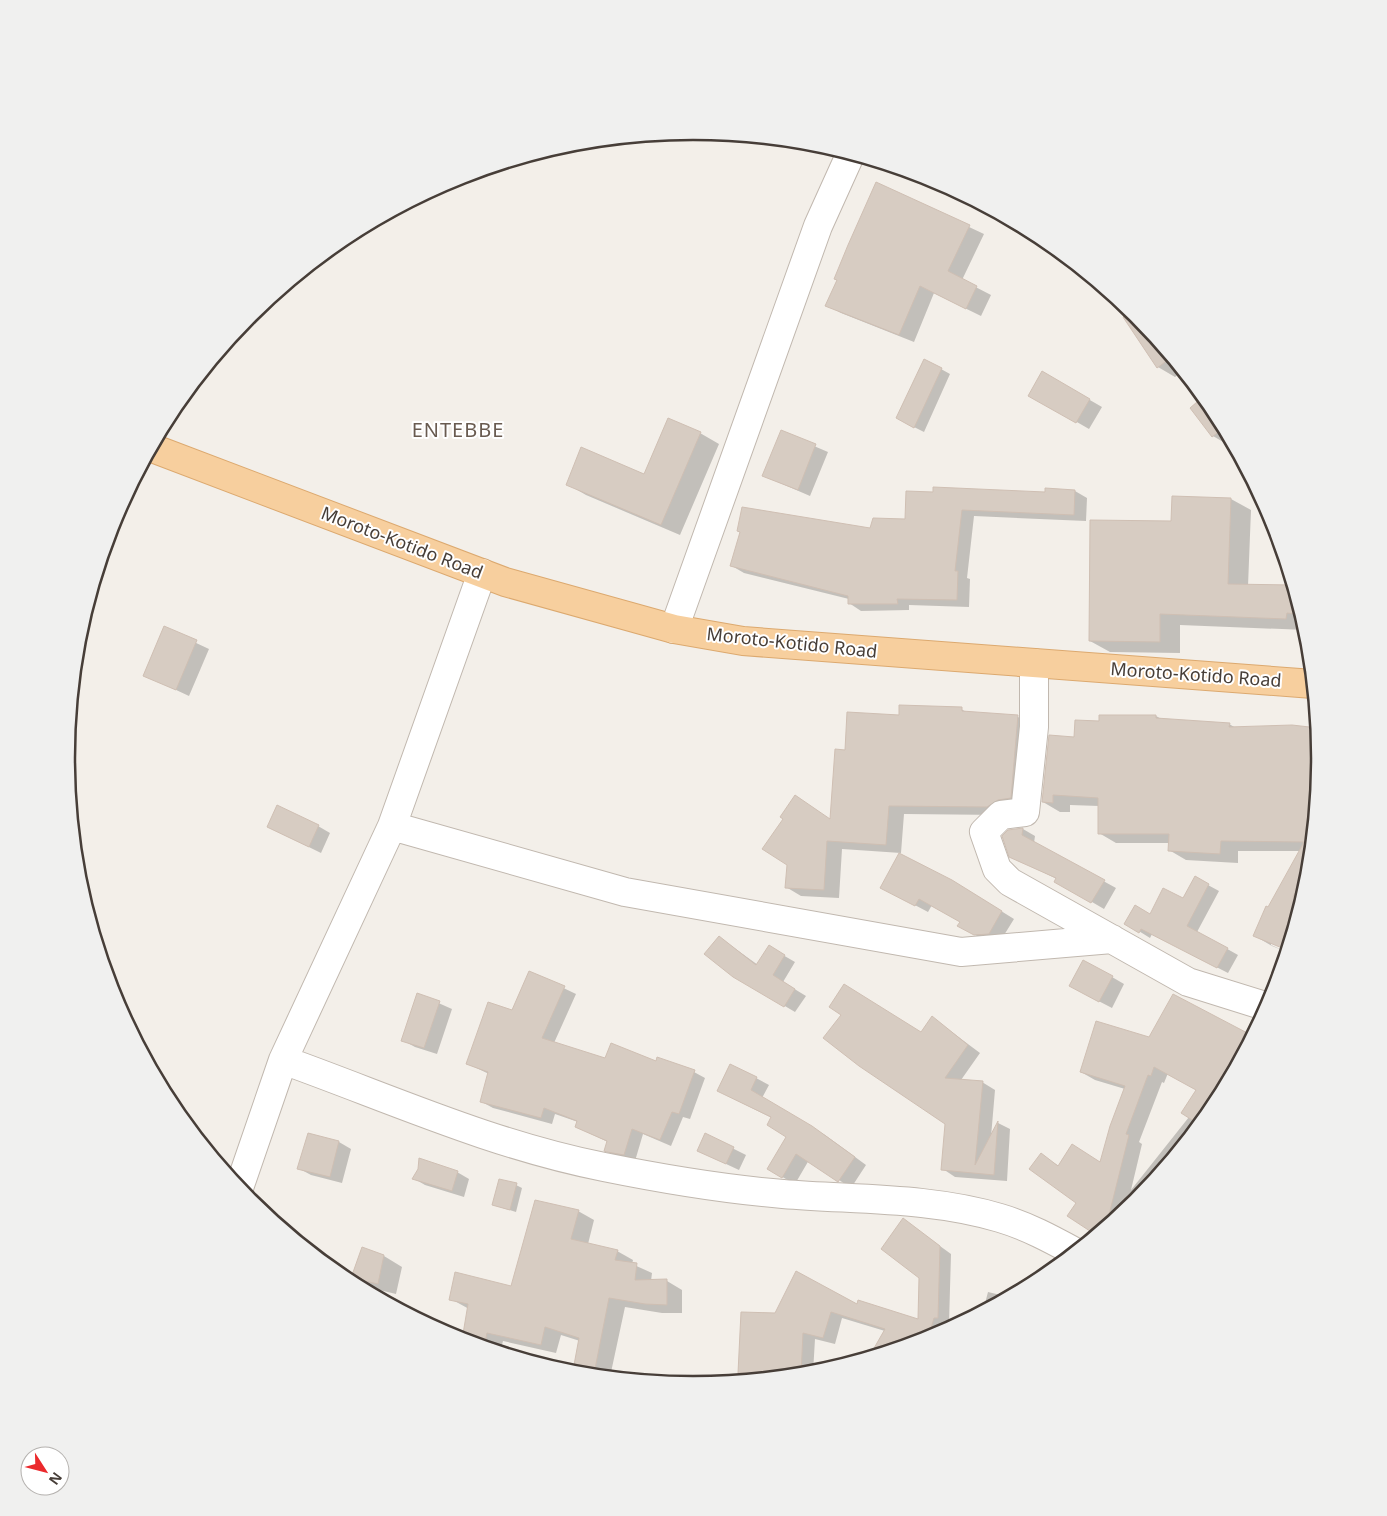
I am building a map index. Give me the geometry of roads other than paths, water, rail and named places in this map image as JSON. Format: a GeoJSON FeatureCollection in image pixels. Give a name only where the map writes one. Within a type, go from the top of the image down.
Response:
{"type":"FeatureCollection","features":[{"type":"Feature","properties":{"kind":"main road","name":"Moroto-Kotido Road"},"geometry":{"type":"LineString","coordinates":[[157,450],[482,573],[674,629],[743,641],[1308,684]]}},
{"type":"Feature","properties":{"kind":"street"},"geometry":{"type":"LineString","coordinates":[[674,629],[818,226],[847,159]]}},
{"type":"Feature","properties":{"kind":"street"},"geometry":{"type":"LineString","coordinates":[[241,1179],[283,1060],[392,826],[482,573]]}},
{"type":"Feature","properties":{"kind":"street"},"geometry":{"type":"LineString","coordinates":[[1034,664],[1034,726],[1024,812],[1001,815],[984,832],[997,869],[1010,882],[1188,982],[1261,1005]]}},
{"type":"Feature","properties":{"kind":"street"},"geometry":{"type":"LineString","coordinates":[[392,826],[625,892],[961,952],[1112,939]]}},
{"type":"Feature","properties":{"kind":"street"},"geometry":{"type":"LineString","coordinates":[[283,1060],[466,1130],[602,1167],[707,1186],[782,1194],[926,1203],[1000,1218],[1043,1234],[1070,1249]]}},
{"type":"Feature","properties":{"kind":"district","name":"ENTEBBE"},"geometry":{"type":"Point","coordinates":[458,430]}}]}
